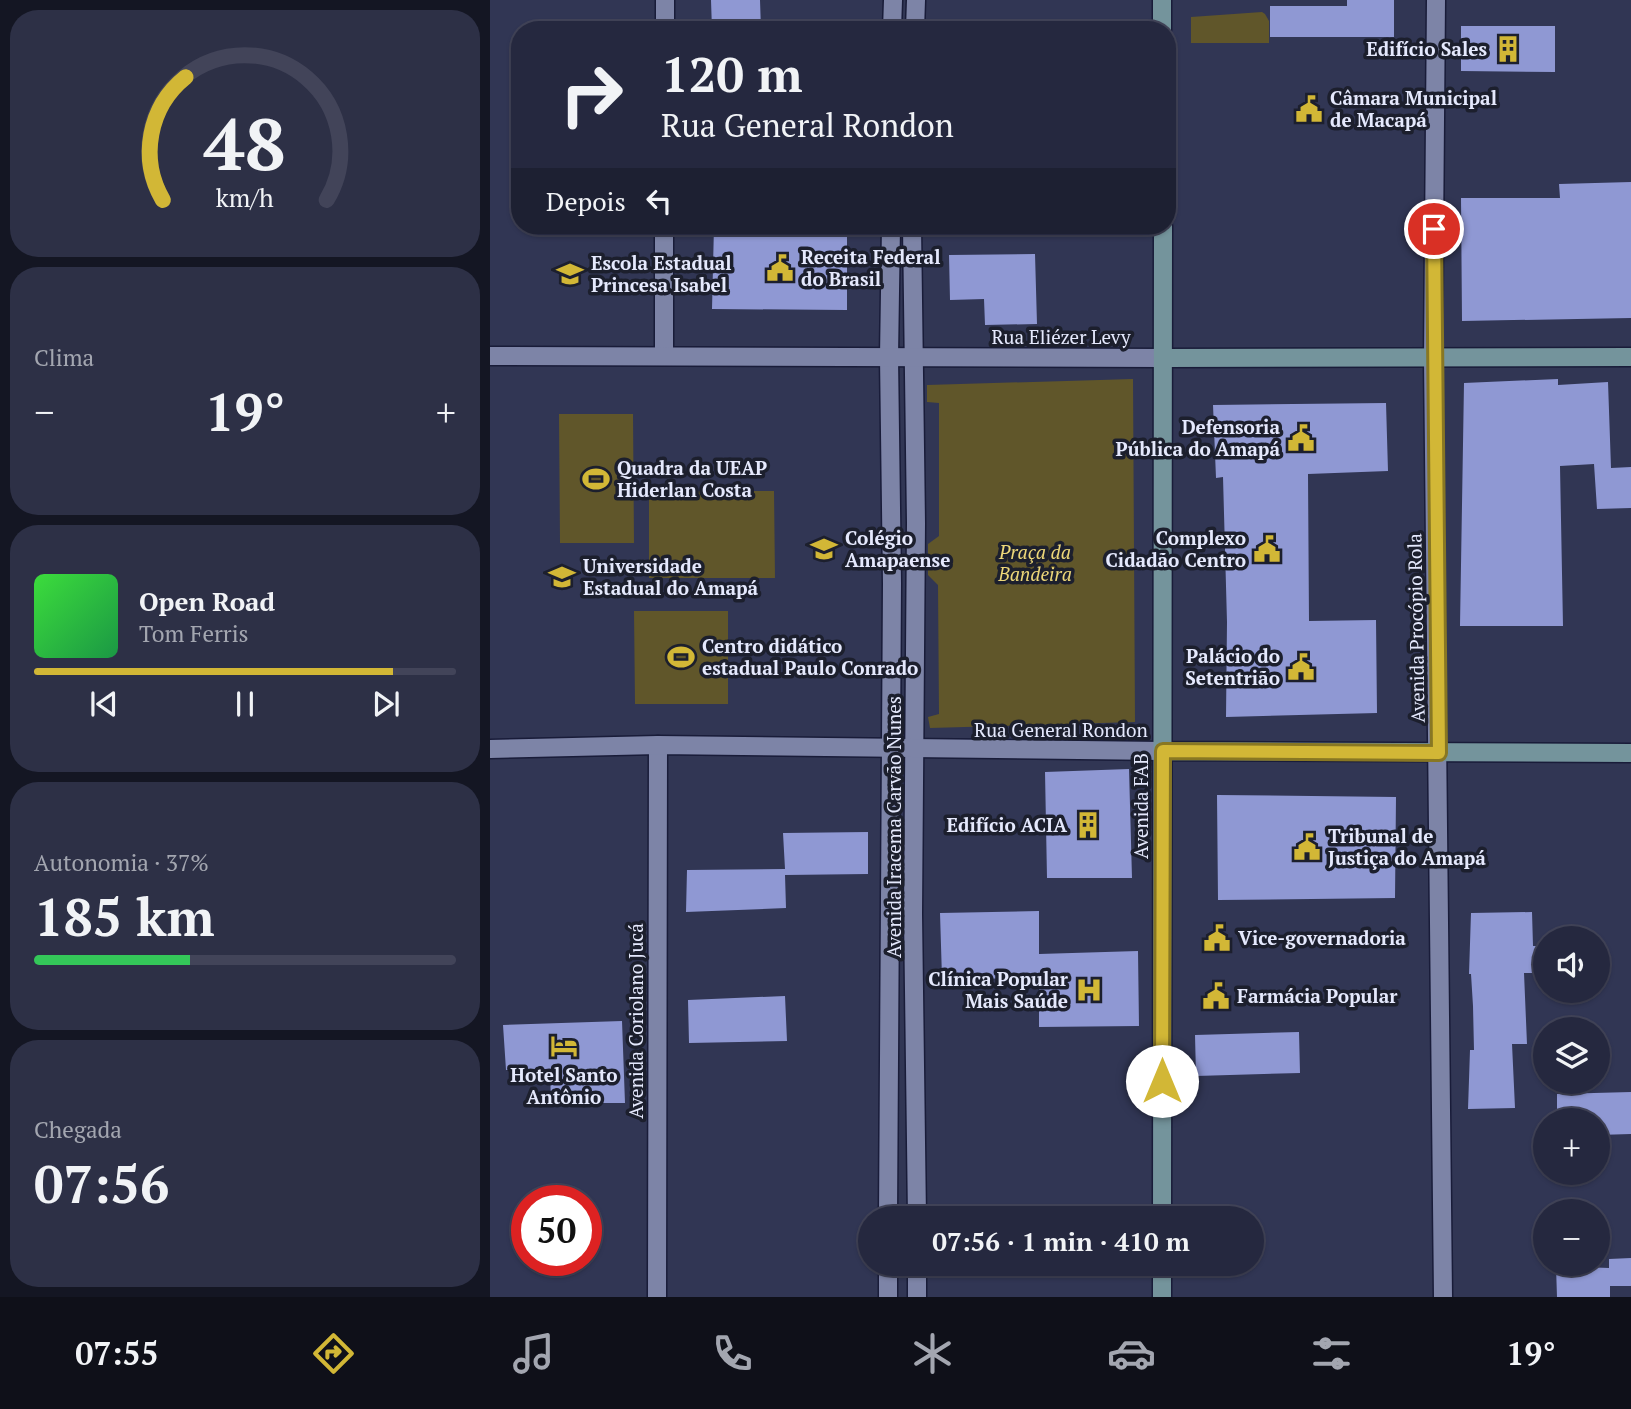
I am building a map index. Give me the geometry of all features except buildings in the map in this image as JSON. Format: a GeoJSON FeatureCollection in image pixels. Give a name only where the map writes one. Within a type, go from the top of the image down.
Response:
{"type":"FeatureCollection","features":[{"type":"Feature","properties":{"kind":"main road"},"geometry":{"type":"LineString","coordinates":[[1162,0],[1163,21]]}},
{"type":"Feature","properties":{"kind":"main road","name":"Avenida FAB"},"geometry":{"type":"LineString","coordinates":[[1162,1206],[1164,235]]}},
{"type":"Feature","properties":{"kind":"main road","name":"Rua Eliézer Levy"},"geometry":{"type":"LineString","coordinates":[[1163,358],[1631,358]]}},
{"type":"Feature","properties":{"kind":"main road","name":"Rua General Rondon"},"geometry":{"type":"LineString","coordinates":[[1163,751],[1631,753]]}},
{"type":"Feature","properties":{"kind":"main road"},"geometry":{"type":"LineString","coordinates":[[1162,1276],[1162,1297]]}},
{"type":"Feature","properties":{"kind":"street"},"geometry":{"type":"LineString","coordinates":[[665,0],[665,21]]}},
{"type":"Feature","properties":{"kind":"street"},"geometry":{"type":"LineString","coordinates":[[892,21],[893,0]]}},
{"type":"Feature","properties":{"kind":"street"},"geometry":{"type":"LineString","coordinates":[[915,21],[916,0]]}},
{"type":"Feature","properties":{"kind":"street","name":"Avenida Procópio Rola"},"geometry":{"type":"LineString","coordinates":[[1436,0],[1433,359],[1443,1297]]}},
{"type":"Feature","properties":{"kind":"street"},"geometry":{"type":"LineString","coordinates":[[664,235],[664,355]]}},
{"type":"Feature","properties":{"kind":"street","name":"Avenida Iracema Carvão Nunes"},"geometry":{"type":"LineString","coordinates":[[888,1206],[892,583],[889,357],[891,235]]}},
{"type":"Feature","properties":{"kind":"street","name":"Avenida Iracema Carvão Nunes"},"geometry":{"type":"LineString","coordinates":[[912,235],[916,523],[913,914],[917,1206]]}},
{"type":"Feature","properties":{"kind":"street","name":"Rua Eliézer Levy"},"geometry":{"type":"LineString","coordinates":[[490,356],[1163,358]]}},
{"type":"Feature","properties":{"kind":"street"},"geometry":{"type":"LineString","coordinates":[[891,522],[916,523]]}},
{"type":"Feature","properties":{"kind":"street"},"geometry":{"type":"LineString","coordinates":[[892,583],[915,583]]}},
{"type":"Feature","properties":{"kind":"street","name":"Rua General Rondon"},"geometry":{"type":"LineString","coordinates":[[490,749],[658,745],[1163,751]]}},
{"type":"Feature","properties":{"kind":"street","name":"Avenida Coriolano Jucá"},"geometry":{"type":"LineString","coordinates":[[657,1297],[658,745]]}},
{"type":"Feature","properties":{"kind":"street"},"geometry":{"type":"LineString","coordinates":[[889,914],[913,914]]}},
{"type":"Feature","properties":{"kind":"street"},"geometry":{"type":"LineString","coordinates":[[888,1276],[888,1297]]}},
{"type":"Feature","properties":{"kind":"street"},"geometry":{"type":"LineString","coordinates":[[917,1276],[917,1297]]}},
{"type":"Feature","properties":{"kind":"green space"},"geometry":{"type":"Polygon","coordinates":[[[1262,12],[1269,21],[1269,43],[1191,43],[1191,17],[1262,12]]]}},
{"type":"Feature","properties":{"kind":"green space","name":"Praça da Bandeira"},"geometry":{"type":"Polygon","coordinates":[[[1133,379],[1135,722],[930,728],[928,717],[939,714],[938,585],[928,575],[928,544],[939,536],[939,403],[927,402],[927,385],[1133,379]]]}},
{"type":"Feature","properties":{"kind":"green space","name":"Quadra da UEAP Hiderlan Costa"},"geometry":{"type":"Polygon","coordinates":[[[559,414],[633,414],[634,543],[560,543],[559,414]]]}},
{"type":"Feature","properties":{"kind":"green space"},"geometry":{"type":"Polygon","coordinates":[[[649,491],[774,491],[775,578],[649,578],[649,491]]]}},
{"type":"Feature","properties":{"kind":"green space","name":"Centro didático estadual Paulo Conrado"},"geometry":{"type":"Polygon","coordinates":[[[634,611],[728,611],[728,704],[635,704],[634,611]]]}},
{"type":"Feature","properties":{"kind":"place","name":"Edifício Sales"},"geometry":{"type":"Point","coordinates":[1508,49]}},
{"type":"Feature","properties":{"kind":"place","name":"Câmara Municipal de Macapá"},"geometry":{"type":"Point","coordinates":[1309,109]}},
{"type":"Feature","properties":{"kind":"place","name":"Receita Federal do Brasil"},"geometry":{"type":"Point","coordinates":[780,268]}},
{"type":"Feature","properties":{"kind":"place","name":"Escola Estadual Princesa Isabel"},"geometry":{"type":"Point","coordinates":[570,274]}},
{"type":"Feature","properties":{"kind":"place","name":"Defensoria Pública do Amapá"},"geometry":{"type":"Point","coordinates":[1301,438]}},
{"type":"Feature","properties":{"kind":"place","name":"Quadra da UEAP Hiderlan Costa"},"geometry":{"type":"Point","coordinates":[596,479]}},
{"type":"Feature","properties":{"kind":"place","name":"Colégio Amapaense"},"geometry":{"type":"Point","coordinates":[824,549]}},
{"type":"Feature","properties":{"kind":"place","name":"Complexo Cidadão Centro"},"geometry":{"type":"Point","coordinates":[1267,549]}},
{"type":"Feature","properties":{"kind":"place","name":"Universidade Estadual do Amapá"},"geometry":{"type":"Point","coordinates":[562,577]}},
{"type":"Feature","properties":{"kind":"place","name":"Centro didático estadual Paulo Conrado"},"geometry":{"type":"Point","coordinates":[681,657]}},
{"type":"Feature","properties":{"kind":"place","name":"Palácio do Setentrião"},"geometry":{"type":"Point","coordinates":[1301,667]}},
{"type":"Feature","properties":{"kind":"place","name":"Edifício ACIA"},"geometry":{"type":"Point","coordinates":[1088,825]}},
{"type":"Feature","properties":{"kind":"place","name":"Tribunal de Justiça do Amapá"},"geometry":{"type":"Point","coordinates":[1307,847]}},
{"type":"Feature","properties":{"kind":"place","name":"Vice-governadoria"},"geometry":{"type":"Point","coordinates":[1217,938]}},
{"type":"Feature","properties":{"kind":"place","name":"Clínica Popular Mais Saúde"},"geometry":{"type":"Point","coordinates":[1089,990]}},
{"type":"Feature","properties":{"kind":"place","name":"Farmácia Popular"},"geometry":{"type":"Point","coordinates":[1216,996]}},
{"type":"Feature","properties":{"kind":"place","name":"Hotel Santo Antônio"},"geometry":{"type":"Point","coordinates":[564,1046]}},
{"type":"Feature","properties":{"kind":"route"},"geometry":{"type":"LineString","coordinates":[[1162,1081],[1163,751],[1439,753],[1433,359],[1434,229]]}}]}
